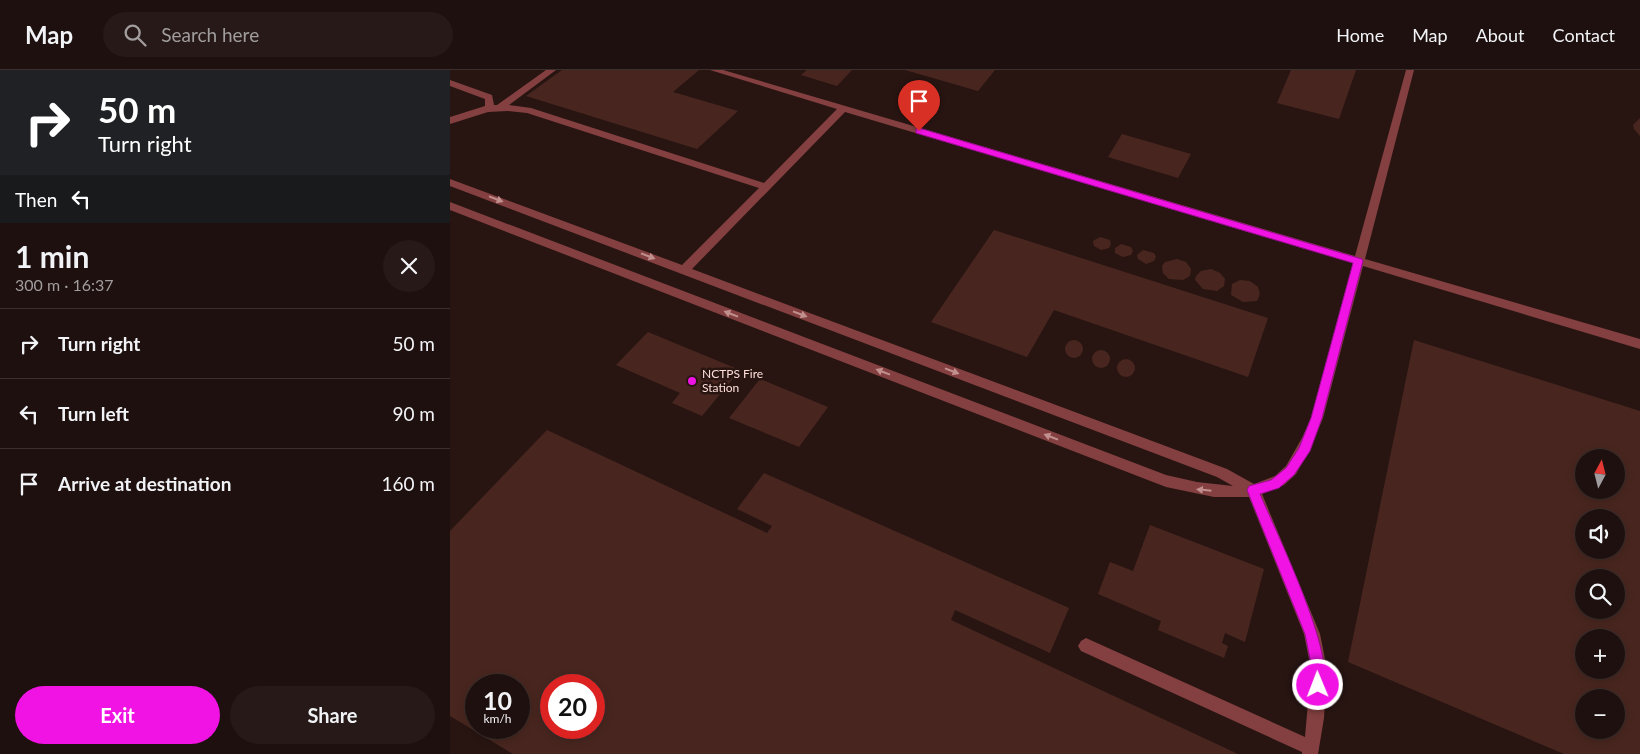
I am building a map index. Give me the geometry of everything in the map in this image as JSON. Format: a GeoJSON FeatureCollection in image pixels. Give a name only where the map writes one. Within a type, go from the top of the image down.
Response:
{"type":"FeatureCollection","features":[{"type":"Feature","properties":{"kind":"lane"},"geometry":{"type":"LineString","coordinates":[[495,107],[552,70]]}},
{"type":"Feature","properties":{"kind":"lane"},"geometry":{"type":"LineString","coordinates":[[714,70],[1640,344]]}},
{"type":"Feature","properties":{"kind":"lane"},"geometry":{"type":"LineString","coordinates":[[450,206],[1166,481],[1194,489],[1253,490],[1275,484],[1290,471],[1304,451],[1317,418],[1410,70]]}},
{"type":"Feature","properties":{"kind":"lane"},"geometry":{"type":"LineString","coordinates":[[450,83],[489,97],[495,107]]}},
{"type":"Feature","properties":{"kind":"lane"},"geometry":{"type":"LineString","coordinates":[[450,121],[482,108],[495,107],[528,110],[767,187]]}},
{"type":"Feature","properties":{"kind":"lane"},"geometry":{"type":"LineString","coordinates":[[684,270],[843,108]]}},
{"type":"Feature","properties":{"kind":"lane"},"geometry":{"type":"LineString","coordinates":[[450,182],[1222,473],[1253,490],[1312,634],[1319,669],[1311,751],[1086,646]]}},
{"type":"Feature","properties":{"kind":"building"},"geometry":{"type":"Polygon","coordinates":[[[562,70],[699,70],[673,92],[738,111],[697,149],[526,96],[562,70]]]}},
{"type":"Feature","properties":{"kind":"building"},"geometry":{"type":"Polygon","coordinates":[[[807,70],[852,70],[837,86],[801,75],[807,70]]]}},
{"type":"Feature","properties":{"kind":"building"},"geometry":{"type":"Polygon","coordinates":[[[905,70],[995,70],[978,91],[905,70]]]}},
{"type":"Feature","properties":{"kind":"building"},"geometry":{"type":"Polygon","coordinates":[[[1291,70],[1356,70],[1339,119],[1277,103],[1291,70]]]}},
{"type":"Feature","properties":{"kind":"building"},"geometry":{"type":"Polygon","coordinates":[[[1640,118],[1640,136],[1633,125],[1640,118]]]}},
{"type":"Feature","properties":{"kind":"building"},"geometry":{"type":"Polygon","coordinates":[[[1122,134],[1191,154],[1178,178],[1108,157],[1122,134]]]}},
{"type":"Feature","properties":{"kind":"building"},"geometry":{"type":"Polygon","coordinates":[[[994,230],[1268,318],[1248,377],[1054,310],[1027,357],[931,322],[994,230]]]}},
{"type":"Feature","properties":{"kind":"building"},"geometry":{"type":"Polygon","coordinates":[[[1100,237],[1110,240],[1109,248],[1101,250],[1094,246],[1093,241],[1100,237]]]}},
{"type":"Feature","properties":{"kind":"building"},"geometry":{"type":"Polygon","coordinates":[[[1121,244],[1131,247],[1133,251],[1131,255],[1123,257],[1115,253],[1115,248],[1121,244]]]}},
{"type":"Feature","properties":{"kind":"building"},"geometry":{"type":"Polygon","coordinates":[[[1143,250],[1154,253],[1156,257],[1154,261],[1146,264],[1138,259],[1137,255],[1143,250]]]}},
{"type":"Feature","properties":{"kind":"building"},"geometry":{"type":"Polygon","coordinates":[[[1177,259],[1186,262],[1191,269],[1190,276],[1183,280],[1169,279],[1163,273],[1162,266],[1165,262],[1177,259]]]}},
{"type":"Feature","properties":{"kind":"building"},"geometry":{"type":"Polygon","coordinates":[[[1211,269],[1220,273],[1225,279],[1224,286],[1217,291],[1203,289],[1195,280],[1201,271],[1211,269]]]}},
{"type":"Feature","properties":{"kind":"building"},"geometry":{"type":"Polygon","coordinates":[[[1240,280],[1250,281],[1258,287],[1260,294],[1257,301],[1243,302],[1231,295],[1232,284],[1240,280]]]}},
{"type":"Feature","properties":{"kind":"building","name":"NCTPS Fire Station"},"geometry":{"type":"Polygon","coordinates":[[[648,332],[740,370],[702,416],[672,403],[680,393],[616,365],[648,332]]]}},
{"type":"Feature","properties":{"kind":"building"},"geometry":{"type":"Polygon","coordinates":[[[1074,340],[1080,343],[1083,349],[1080,355],[1074,358],[1068,355],[1065,349],[1068,343],[1074,340]]]}},
{"type":"Feature","properties":{"kind":"building"},"geometry":{"type":"Polygon","coordinates":[[[1414,340],[1640,411],[1640,754],[1564,754],[1348,662],[1414,340]]]}},
{"type":"Feature","properties":{"kind":"building"},"geometry":{"type":"Polygon","coordinates":[[[1101,350],[1107,353],[1110,359],[1107,365],[1101,368],[1095,365],[1092,359],[1095,353],[1101,350]]]}},
{"type":"Feature","properties":{"kind":"building"},"geometry":{"type":"Polygon","coordinates":[[[1122,359],[1130,359],[1135,364],[1133,375],[1122,377],[1117,372],[1117,364],[1122,359]]]}},
{"type":"Feature","properties":{"kind":"building"},"geometry":{"type":"Polygon","coordinates":[[[760,379],[828,407],[799,447],[729,418],[760,379]]]}},
{"type":"Feature","properties":{"kind":"building"},"geometry":{"type":"Polygon","coordinates":[[[547,430],[767,533],[772,526],[737,509],[764,473],[1069,608],[1050,653],[955,610],[951,620],[1238,754],[513,754],[488,739],[530,739],[530,674],[465,674],[465,725],[450,716],[450,531],[547,430]]]}},
{"type":"Feature","properties":{"kind":"building"},"geometry":{"type":"Polygon","coordinates":[[[1150,525],[1264,569],[1245,642],[1225,633],[1222,643],[1228,646],[1224,658],[1158,630],[1161,621],[1098,594],[1110,562],[1133,571],[1150,525]]]}},
{"type":"Feature","properties":{"kind":"place","name":"NCTPS Fire Station"},"geometry":{"type":"Point","coordinates":[692,381]}},
{"type":"Feature","properties":{"kind":"route"},"geometry":{"type":"LineString","coordinates":[[919,131],[1358,261],[1317,418],[1304,451],[1290,471],[1275,484],[1253,490],[1312,634],[1319,669],[1318,685]]}}]}
